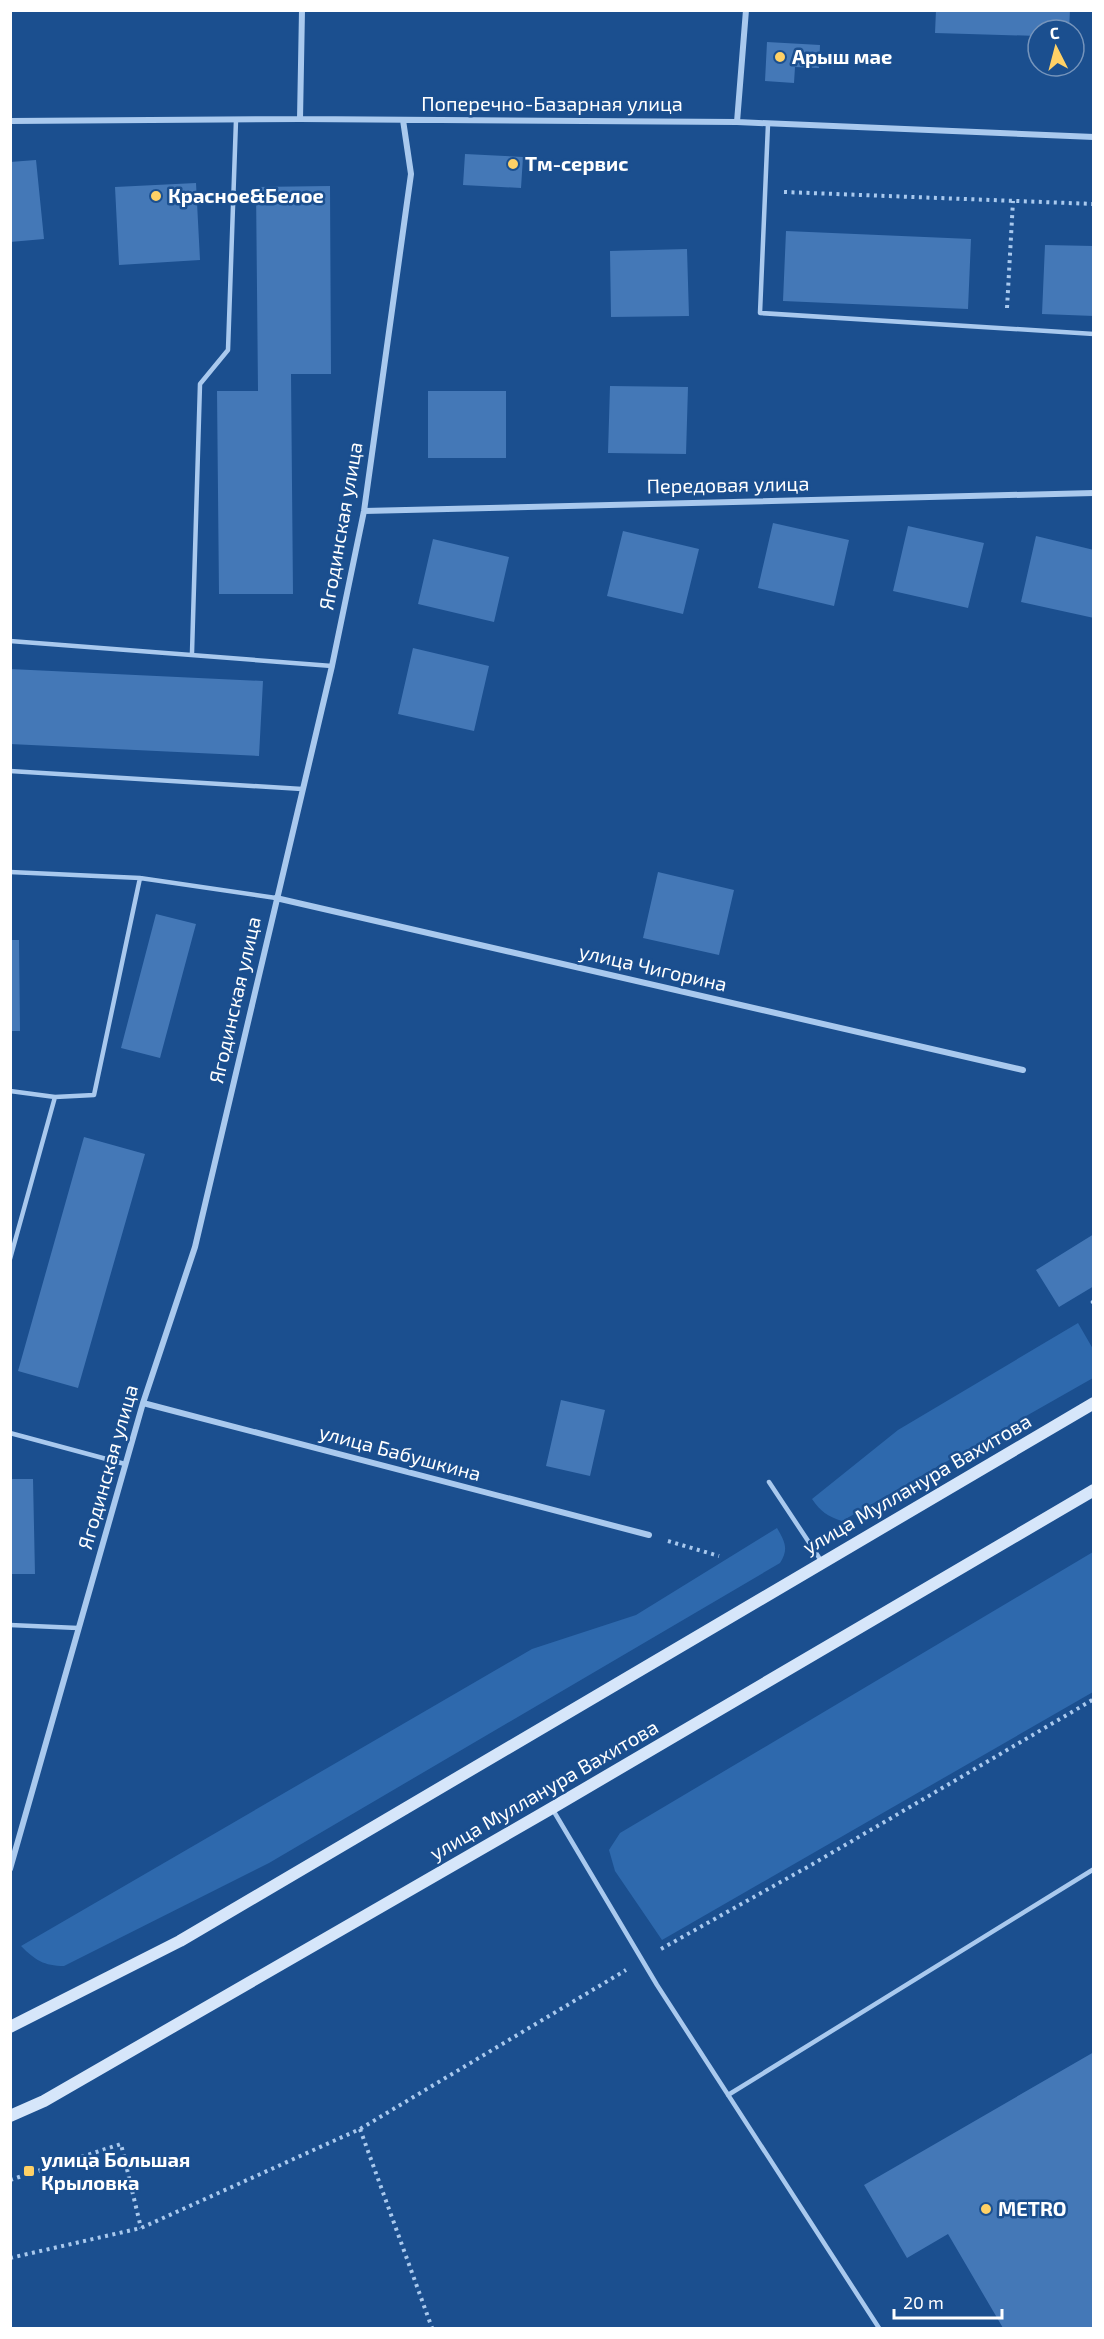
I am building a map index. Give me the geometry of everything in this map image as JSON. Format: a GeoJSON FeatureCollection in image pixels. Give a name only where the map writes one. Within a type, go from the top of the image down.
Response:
{"type":"FeatureCollection","features":[{"type":"Feature","properties":{"kind":"main road","name":"улица Мулланура Вахитова"},"geometry":{"type":"LineString","coordinates":[[10,2027],[180,1941],[1094,1403]]}},
{"type":"Feature","properties":{"kind":"main road","name":"улица Мулланура Вахитова"},"geometry":{"type":"LineString","coordinates":[[10,2116],[44,2101],[552,1808],[1094,1490]]}},
{"type":"Feature","properties":{"kind":"street"},"geometry":{"type":"LineString","coordinates":[[300,119],[302,10]]}},
{"type":"Feature","properties":{"kind":"street"},"geometry":{"type":"LineString","coordinates":[[737,122],[746,10]]}},
{"type":"Feature","properties":{"kind":"street","name":"Поперечно-Базарная улица"},"geometry":{"type":"LineString","coordinates":[[10,121],[300,119],[737,122],[1094,137]]}},
{"type":"Feature","properties":{"kind":"street","name":"Ягодинская улица"},"geometry":{"type":"LineString","coordinates":[[10,1869],[143,1403],[195,1247],[332,666],[364,511],[411,174],[403,120]]}},
{"type":"Feature","properties":{"kind":"street","name":"Передовая улица"},"geometry":{"type":"LineString","coordinates":[[364,511],[1094,493]]}},
{"type":"Feature","properties":{"kind":"street","name":"улица Чигорина"},"geometry":{"type":"LineString","coordinates":[[276,898],[1023,1070]]}},
{"type":"Feature","properties":{"kind":"street","name":"улица Бабушкина"},"geometry":{"type":"LineString","coordinates":[[143,1403],[649,1535]]}},
{"type":"Feature","properties":{"kind":"lane"},"geometry":{"type":"LineString","coordinates":[[192,653],[200,384],[228,350],[236,120]]}},
{"type":"Feature","properties":{"kind":"lane"},"geometry":{"type":"LineString","coordinates":[[768,124],[760,313],[1094,334]]}},
{"type":"Feature","properties":{"kind":"lane"},"geometry":{"type":"LineString","coordinates":[[10,641],[192,653],[332,666]]}},
{"type":"Feature","properties":{"kind":"lane"},"geometry":{"type":"LineString","coordinates":[[10,771],[302,789]]}},
{"type":"Feature","properties":{"kind":"lane"},"geometry":{"type":"LineString","coordinates":[[10,872],[140,878],[276,898]]}},
{"type":"Feature","properties":{"kind":"lane"},"geometry":{"type":"LineString","coordinates":[[10,1091],[55,1096],[94,1095],[140,878]]}},
{"type":"Feature","properties":{"kind":"lane"},"geometry":{"type":"LineString","coordinates":[[10,1259],[55,1096]]}},
{"type":"Feature","properties":{"kind":"lane"},"geometry":{"type":"LineString","coordinates":[[10,1433],[125,1464]]}},
{"type":"Feature","properties":{"kind":"lane"},"geometry":{"type":"LineString","coordinates":[[768,1482],[822,1563]]}},
{"type":"Feature","properties":{"kind":"lane"},"geometry":{"type":"LineString","coordinates":[[10,1625],[78,1628]]}},
{"type":"Feature","properties":{"kind":"lane"},"geometry":{"type":"LineString","coordinates":[[552,1808],[728,2095],[879,2328]]}},
{"type":"Feature","properties":{"kind":"lane"},"geometry":{"type":"LineString","coordinates":[[728,2095],[1094,1869]]}},
{"type":"Feature","properties":{"kind":"path"},"geometry":{"type":"LineString","coordinates":[[765,191],[1094,204]]}},
{"type":"Feature","properties":{"kind":"path"},"geometry":{"type":"LineString","coordinates":[[1005,330],[1014,201]]}},
{"type":"Feature","properties":{"kind":"path"},"geometry":{"type":"LineString","coordinates":[[649,1535],[719,1556]]}},
{"type":"Feature","properties":{"kind":"path"},"geometry":{"type":"LineString","coordinates":[[10,2258],[141,2228],[360,2129],[643,1959],[811,1865],[1094,1699]]}},
{"type":"Feature","properties":{"kind":"path"},"geometry":{"type":"LineString","coordinates":[[360,2129],[432,2328]]}},
{"type":"Feature","properties":{"kind":"path"},"geometry":{"type":"LineString","coordinates":[[10,2180],[121,2144],[141,2228]]}},
{"type":"Feature","properties":{"kind":"shaded area"},"geometry":{"type":"Polygon","coordinates":[[[1078,1323],[1093,1349],[1093,1378],[842,1521],[825,1513],[812,1499],[898,1430],[1078,1323]]]}},
{"type":"Feature","properties":{"kind":"shaded area"},"geometry":{"type":"Polygon","coordinates":[[[777,1528],[785,1546],[780,1563],[269,1863],[64,1966],[40,1961],[21,1946],[532,1649],[636,1615],[777,1528]]]}},
{"type":"Feature","properties":{"kind":"shaded area"},"geometry":{"type":"Polygon","coordinates":[[[1093,1552],[1093,1692],[662,1940],[615,1871],[609,1850],[620,1833],[1093,1552]]]}},
{"type":"Feature","properties":{"kind":"building"},"geometry":{"type":"Polygon","coordinates":[[[936,10],[1070,10],[1070,18],[1026,18],[1026,36],[935,33],[936,10]]]}},
{"type":"Feature","properties":{"kind":"building"},"geometry":{"type":"Polygon","coordinates":[[[767,42],[820,45],[819,68],[795,67],[794,83],[765,81],[767,42]]]}},
{"type":"Feature","properties":{"kind":"building"},"geometry":{"type":"Polygon","coordinates":[[[465,154],[523,157],[521,188],[463,185],[465,154]]]}},
{"type":"Feature","properties":{"kind":"building"},"geometry":{"type":"Polygon","coordinates":[[[36,160],[44,239],[10,242],[10,162],[36,160]]]}},
{"type":"Feature","properties":{"kind":"building"},"geometry":{"type":"Polygon","coordinates":[[[196,183],[200,260],[119,265],[115,187],[196,183]]]}},
{"type":"Feature","properties":{"kind":"building"},"geometry":{"type":"Polygon","coordinates":[[[330,186],[331,374],[291,374],[293,594],[219,594],[217,391],[258,391],[256,187],[330,186]]]}},
{"type":"Feature","properties":{"kind":"building"},"geometry":{"type":"Polygon","coordinates":[[[786,231],[971,239],[968,309],[783,301],[786,231]]]}},
{"type":"Feature","properties":{"kind":"building"},"geometry":{"type":"Polygon","coordinates":[[[1045,245],[1094,246],[1094,316],[1042,314],[1045,245]]]}},
{"type":"Feature","properties":{"kind":"building"},"geometry":{"type":"Polygon","coordinates":[[[687,249],[689,316],[611,317],[610,251],[687,249]]]}},
{"type":"Feature","properties":{"kind":"building"},"geometry":{"type":"Polygon","coordinates":[[[610,386],[688,387],[686,454],[608,453],[610,386]]]}},
{"type":"Feature","properties":{"kind":"building"},"geometry":{"type":"Polygon","coordinates":[[[428,391],[506,391],[506,458],[428,458],[428,391]]]}},
{"type":"Feature","properties":{"kind":"building"},"geometry":{"type":"Polygon","coordinates":[[[773,523],[849,540],[834,606],[758,588],[773,523]]]}},
{"type":"Feature","properties":{"kind":"building"},"geometry":{"type":"Polygon","coordinates":[[[908,526],[984,543],[968,608],[893,591],[908,526]]]}},
{"type":"Feature","properties":{"kind":"building"},"geometry":{"type":"Polygon","coordinates":[[[623,531],[699,549],[683,614],[607,596],[623,531]]]}},
{"type":"Feature","properties":{"kind":"building"},"geometry":{"type":"Polygon","coordinates":[[[1036,536],[1094,550],[1094,618],[1021,602],[1036,536]]]}},
{"type":"Feature","properties":{"kind":"building"},"geometry":{"type":"Polygon","coordinates":[[[433,539],[509,557],[494,622],[418,604],[433,539]]]}},
{"type":"Feature","properties":{"kind":"building"},"geometry":{"type":"Polygon","coordinates":[[[413,648],[489,666],[474,731],[398,714],[413,648]]]}},
{"type":"Feature","properties":{"kind":"building"},"geometry":{"type":"Polygon","coordinates":[[[10,669],[263,681],[259,756],[10,744],[10,669]]]}},
{"type":"Feature","properties":{"kind":"building"},"geometry":{"type":"Polygon","coordinates":[[[658,872],[734,890],[719,955],[643,938],[658,872]]]}},
{"type":"Feature","properties":{"kind":"building"},"geometry":{"type":"Polygon","coordinates":[[[156,914],[196,924],[160,1058],[121,1048],[156,914]]]}},
{"type":"Feature","properties":{"kind":"building"},"geometry":{"type":"Polygon","coordinates":[[[10,940],[19,940],[20,1031],[10,1031],[10,940]]]}},
{"type":"Feature","properties":{"kind":"building"},"geometry":{"type":"Polygon","coordinates":[[[84,1137],[145,1154],[78,1388],[18,1371],[84,1137]]]}},
{"type":"Feature","properties":{"kind":"building"},"geometry":{"type":"Polygon","coordinates":[[[1094,1234],[1094,1286],[1059,1307],[1036,1270],[1094,1234]]]}},
{"type":"Feature","properties":{"kind":"building"},"geometry":{"type":"Polygon","coordinates":[[[561,1400],[605,1410],[590,1476],[546,1466],[561,1400]]]}},
{"type":"Feature","properties":{"kind":"building"},"geometry":{"type":"Polygon","coordinates":[[[10,1479],[33,1479],[35,1574],[10,1574],[10,1479]]]}},
{"type":"Feature","properties":{"kind":"building","name":"METRO"},"geometry":{"type":"Polygon","coordinates":[[[1094,2052],[1094,2328],[1003,2328],[948,2234],[907,2258],[864,2185],[1094,2052]]]}},
{"type":"Feature","properties":{"kind":"place","name":"Арыш мае"},"geometry":{"type":"Point","coordinates":[780,57]}},
{"type":"Feature","properties":{"kind":"place","name":"Тм-сервис"},"geometry":{"type":"Point","coordinates":[513,164]}},
{"type":"Feature","properties":{"kind":"place","name":"Красное&Белое"},"geometry":{"type":"Point","coordinates":[156,196]}},
{"type":"Feature","properties":{"kind":"place","name":"улица Большая Крыловка"},"geometry":{"type":"Point","coordinates":[29,2171]}},
{"type":"Feature","properties":{"kind":"place","name":"METRO"},"geometry":{"type":"Point","coordinates":[986,2209]}}]}
